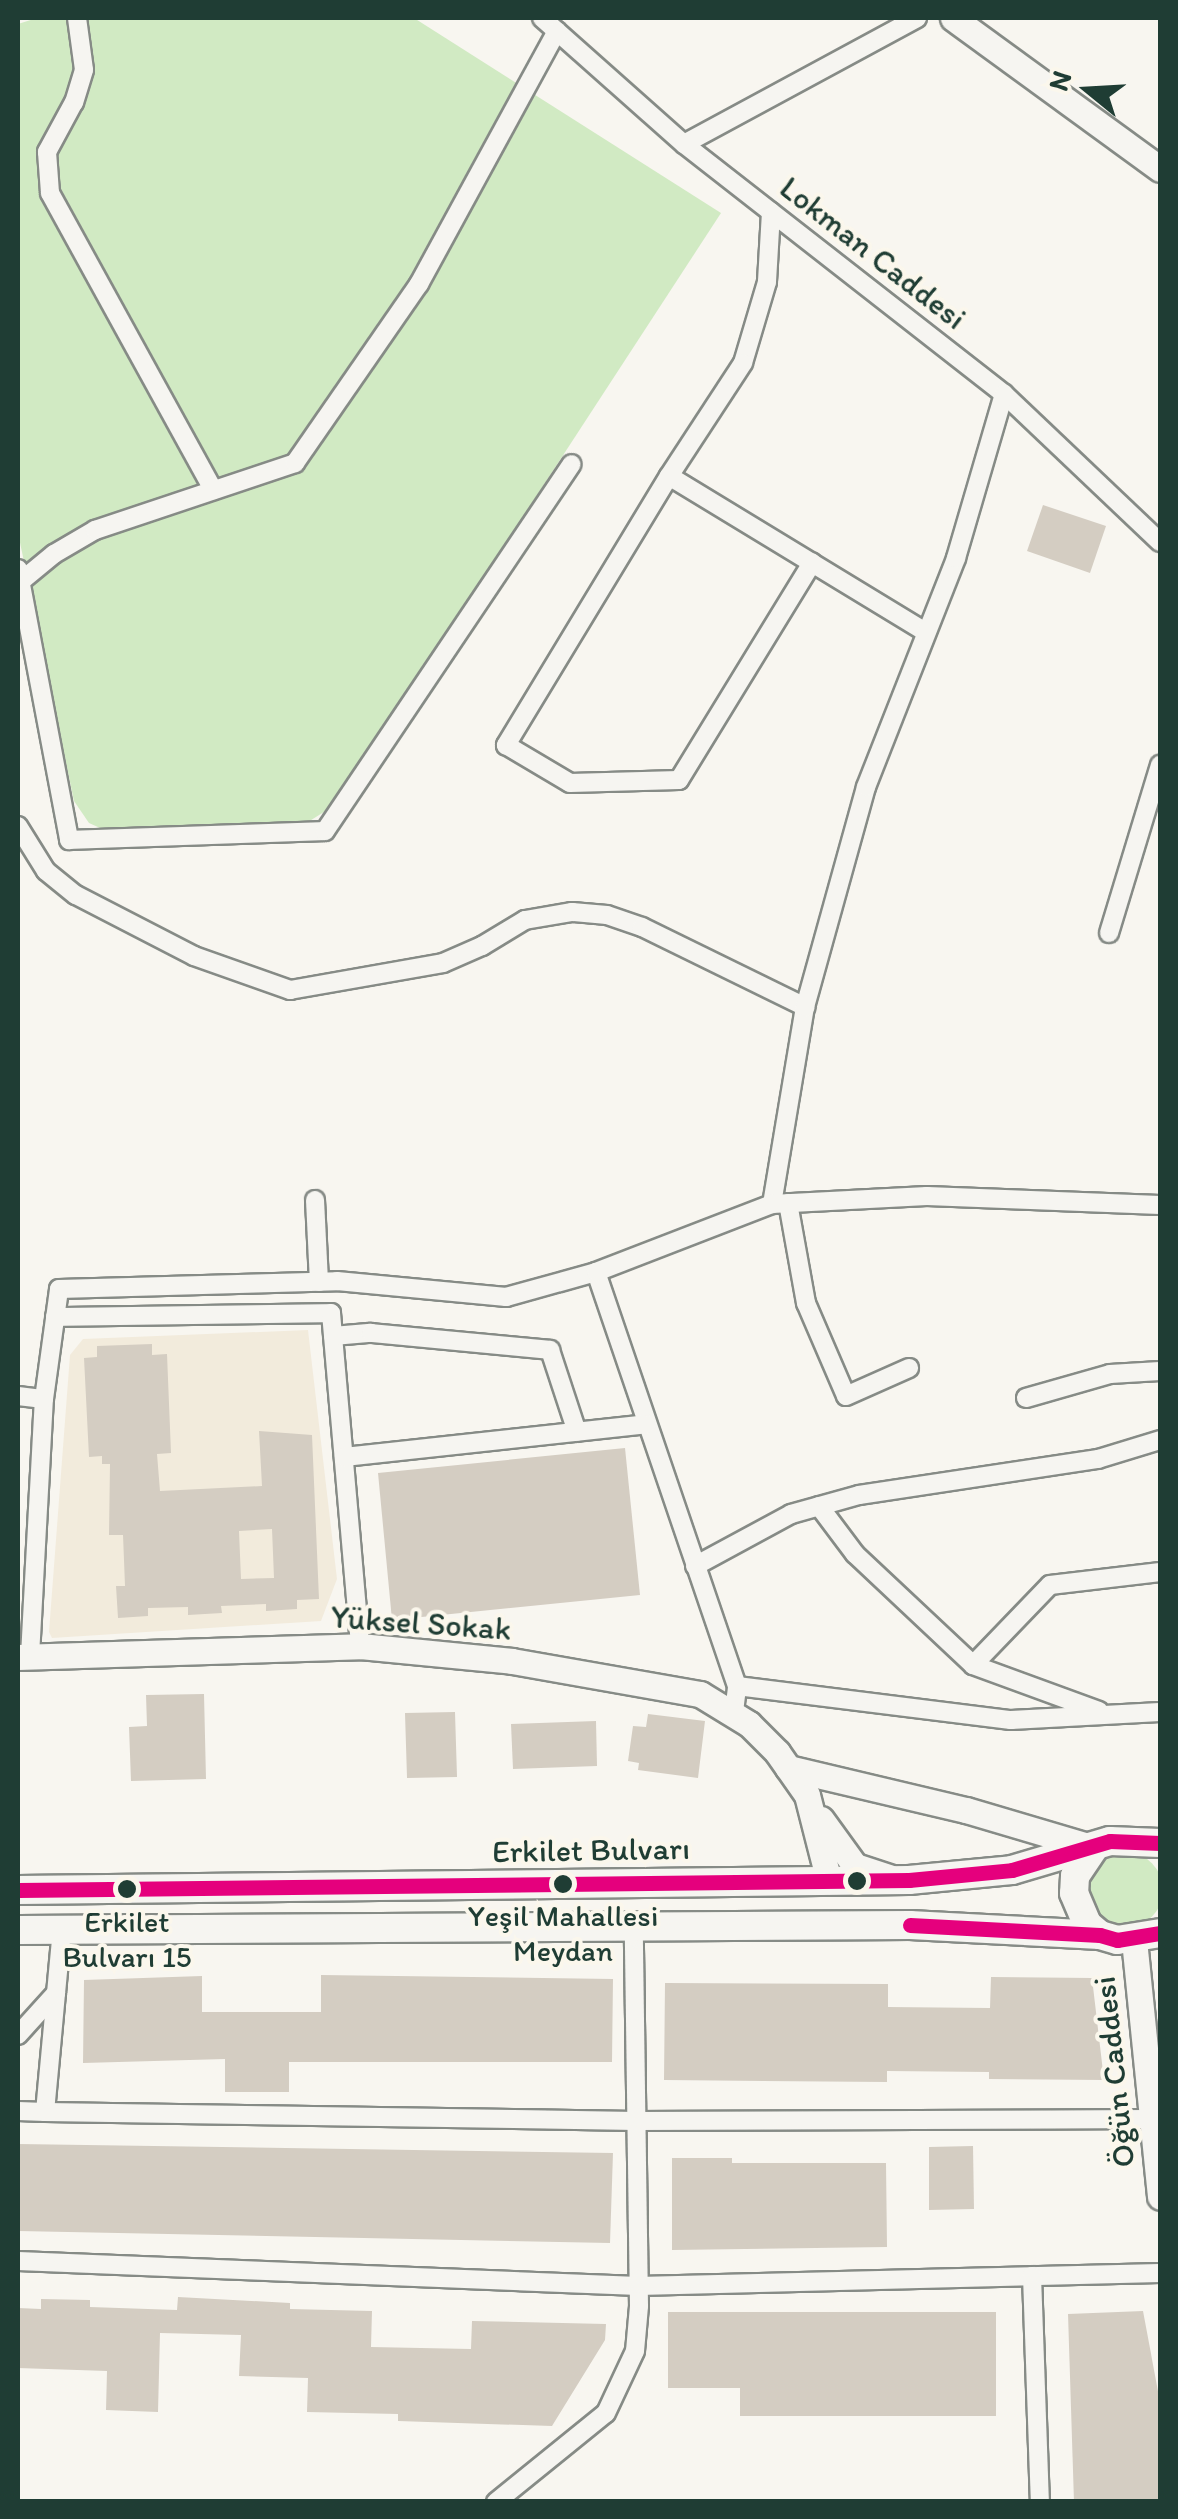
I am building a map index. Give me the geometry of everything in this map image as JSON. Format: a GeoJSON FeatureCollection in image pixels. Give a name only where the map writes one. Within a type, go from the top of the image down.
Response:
{"type":"FeatureCollection","features":[{"type":"Feature","properties":{"kind":"main road","name":"Erkilet Bulvarı"},"geometry":{"type":"LineString","coordinates":[[18,1890],[909,1880],[1012,1870],[1126,1839],[1154,1847]]}},
{"type":"Feature","properties":{"kind":"main road"},"geometry":{"type":"LineString","coordinates":[[1094,1848],[1075,1876],[1074,1893],[1078,1910],[1100,1935]]}},
{"type":"Feature","properties":{"kind":"main road"},"geometry":{"type":"LineString","coordinates":[[18,1930],[910,1925],[1100,1935],[1151,1933]]}},
{"type":"Feature","properties":{"kind":"street"},"geometry":{"type":"LineString","coordinates":[[76,18],[84,70],[74,102],[50,140],[46,179],[213,490]]}},
{"type":"Feature","properties":{"kind":"street","name":"Lokman Caddesi"},"geometry":{"type":"LineString","coordinates":[[542,18],[684,144],[1004,394],[1160,542]]}},
{"type":"Feature","properties":{"kind":"street"},"geometry":{"type":"LineString","coordinates":[[684,144],[917,18]]}},
{"type":"Feature","properties":{"kind":"street"},"geometry":{"type":"LineString","coordinates":[[953,18],[1160,169]]}},
{"type":"Feature","properties":{"kind":"street"},"geometry":{"type":"LineString","coordinates":[[557,31],[419,284],[295,463],[94,530],[19,576],[68,840],[325,831],[572,464]]}},
{"type":"Feature","properties":{"kind":"street"},"geometry":{"type":"LineString","coordinates":[[771,212],[767,282],[743,363],[669,476],[506,745],[570,783],[679,780],[812,563]]}},
{"type":"Feature","properties":{"kind":"street"},"geometry":{"type":"LineString","coordinates":[[909,1368],[846,1396],[806,1303],[780,1203],[805,1007],[866,787],[956,558],[1004,394]]}},
{"type":"Feature","properties":{"kind":"street"},"geometry":{"type":"LineString","coordinates":[[669,476],[926,632]]}},
{"type":"Feature","properties":{"kind":"street"},"geometry":{"type":"LineString","coordinates":[[1110,933],[1160,765]]}},
{"type":"Feature","properties":{"kind":"street"},"geometry":{"type":"LineString","coordinates":[[18,826],[46,871],[76,895],[194,956],[290,990],[443,963],[482,946],[525,920],[572,912],[607,916],[642,927],[805,1007]]}},
{"type":"Feature","properties":{"kind":"street"},"geometry":{"type":"LineString","coordinates":[[24,1656],[44,1399],[59,1289],[319,1282],[506,1297],[596,1272],[780,1203],[928,1196],[1160,1205]]}},
{"type":"Feature","properties":{"kind":"street"},"geometry":{"type":"LineString","coordinates":[[315,1200],[319,1282]]}},
{"type":"Feature","properties":{"kind":"street"},"geometry":{"type":"LineString","coordinates":[[596,1272],[696,1566],[735,1699],[1011,1720],[1160,1712]]}},
{"type":"Feature","properties":{"kind":"street"},"geometry":{"type":"LineString","coordinates":[[56,1317],[331,1312],[360,1646]]}},
{"type":"Feature","properties":{"kind":"street"},"geometry":{"type":"LineString","coordinates":[[333,1336],[371,1333],[550,1350],[576,1432]]}},
{"type":"Feature","properties":{"kind":"street"},"geometry":{"type":"LineString","coordinates":[[1026,1398],[1110,1374],[1160,1371]]}},
{"type":"Feature","properties":{"kind":"street"},"geometry":{"type":"LineString","coordinates":[[18,1396],[44,1399]]}},
{"type":"Feature","properties":{"kind":"street"},"geometry":{"type":"LineString","coordinates":[[344,1457],[646,1424]]}},
{"type":"Feature","properties":{"kind":"street"},"geometry":{"type":"LineString","coordinates":[[696,1566],[791,1514],[859,1495],[1098,1459],[1160,1440]]}},
{"type":"Feature","properties":{"kind":"street"},"geometry":{"type":"LineString","coordinates":[[819,1506],[855,1554],[973,1666],[1109,1715]]}},
{"type":"Feature","properties":{"kind":"street"},"geometry":{"type":"LineString","coordinates":[[973,1666],[1050,1586],[1160,1572]]}},
{"type":"Feature","properties":{"kind":"street","name":"Yüksel Sokak"},"geometry":{"type":"LineString","coordinates":[[24,1656],[360,1646],[512,1661],[735,1699],[807,1795],[828,1881]]}},
{"type":"Feature","properties":{"kind":"street"},"geometry":{"type":"LineString","coordinates":[[788,1768],[966,1810],[1094,1848]]}},
{"type":"Feature","properties":{"kind":"street"},"geometry":{"type":"LineString","coordinates":[[807,1795],[855,1866],[909,1880]]}},
{"type":"Feature","properties":{"kind":"street"},"geometry":{"type":"LineString","coordinates":[[496,2502],[606,2412],[618,2394],[635,2351],[638,2286],[634,1928]]}},
{"type":"Feature","properties":{"kind":"street"},"geometry":{"type":"LineString","coordinates":[[45,2112],[62,1929]]}},
{"type":"Feature","properties":{"kind":"street","name":"Öğün Caddesi"},"geometry":{"type":"LineString","coordinates":[[1151,1933],[1153,2110],[1160,2196]]}},
{"type":"Feature","properties":{"kind":"street"},"geometry":{"type":"LineString","coordinates":[[18,2035],[56,1993]]}},
{"type":"Feature","properties":{"kind":"street"},"geometry":{"type":"LineString","coordinates":[[18,2111],[636,2121],[1153,2110]]}},
{"type":"Feature","properties":{"kind":"street"},"geometry":{"type":"LineString","coordinates":[[18,2261],[638,2286],[1160,2273]]}},
{"type":"Feature","properties":{"kind":"street"},"geometry":{"type":"LineString","coordinates":[[1032,2276],[1040,2502]]}},
{"type":"Feature","properties":{"kind":"shaded area"},"geometry":{"type":"Polygon","coordinates":[[[308,1330],[337,1579],[321,1621],[52,1638],[49,1632],[70,1355],[83,1339],[308,1330]]]}},
{"type":"Feature","properties":{"kind":"green space"},"geometry":{"type":"Polygon","coordinates":[[[37,18],[414,18],[721,213],[335,805],[308,822],[109,832],[89,823],[74,801],[18,533],[18,24],[37,18]]]}},
{"type":"Feature","properties":{"kind":"green space"},"geometry":{"type":"Polygon","coordinates":[[[1125,1852],[1152,1863],[1163,1890],[1152,1917],[1125,1928],[1098,1917],[1087,1890],[1098,1863],[1125,1852]]]}},
{"type":"Feature","properties":{"kind":"building"},"geometry":{"type":"Polygon","coordinates":[[[1043,505],[1106,526],[1090,573],[1027,551],[1043,505]]]}},
{"type":"Feature","properties":{"kind":"building"},"geometry":{"type":"Polygon","coordinates":[[[152,1344],[152,1355],[167,1354],[171,1453],[157,1454],[160,1491],[262,1486],[259,1431],[312,1435],[319,1599],[297,1600],[297,1609],[266,1611],[266,1604],[221,1606],[222,1613],[188,1615],[188,1607],[148,1608],[148,1616],[118,1618],[116,1586],[125,1586],[123,1535],[109,1535],[110,1464],[102,1464],[102,1456],[89,1457],[84,1358],[97,1357],[97,1346],[152,1344]],[[272,1529],[239,1531],[241,1579],[274,1578],[272,1529]]]}},
{"type":"Feature","properties":{"kind":"building"},"geometry":{"type":"Polygon","coordinates":[[[625,1448],[640,1595],[392,1620],[378,1473],[625,1448]]]}},
{"type":"Feature","properties":{"kind":"building"},"geometry":{"type":"Polygon","coordinates":[[[204,1694],[206,1779],[131,1781],[129,1727],[147,1726],[146,1695],[204,1694]]]}},
{"type":"Feature","properties":{"kind":"building"},"geometry":{"type":"Polygon","coordinates":[[[455,1712],[457,1777],[407,1778],[405,1713],[455,1712]]]}},
{"type":"Feature","properties":{"kind":"building"},"geometry":{"type":"Polygon","coordinates":[[[648,1714],[705,1721],[698,1778],[638,1770],[639,1763],[628,1761],[633,1726],[646,1727],[648,1714]]]}},
{"type":"Feature","properties":{"kind":"building"},"geometry":{"type":"Polygon","coordinates":[[[596,1721],[597,1766],[513,1769],[511,1724],[596,1721]]]}},
{"type":"Feature","properties":{"kind":"building"},"geometry":{"type":"Polygon","coordinates":[[[321,1975],[613,1979],[612,2062],[289,2062],[289,2092],[225,2092],[225,2059],[83,2063],[84,1980],[202,1976],[202,2012],[321,2012],[321,1975]]]}},
{"type":"Feature","properties":{"kind":"building"},"geometry":{"type":"Polygon","coordinates":[[[991,1977],[1092,1978],[1104,2080],[989,2079],[989,2072],[887,2071],[887,2082],[664,2080],[665,1983],[888,1984],[888,2007],[990,2008],[991,1977]]]}},
{"type":"Feature","properties":{"kind":"building"},"geometry":{"type":"Polygon","coordinates":[[[18,2144],[613,2153],[610,2243],[18,2231],[18,2144]]]}},
{"type":"Feature","properties":{"kind":"building"},"geometry":{"type":"Polygon","coordinates":[[[973,2146],[974,2209],[929,2210],[929,2147],[973,2146]]]}},
{"type":"Feature","properties":{"kind":"building"},"geometry":{"type":"Polygon","coordinates":[[[672,2158],[732,2158],[732,2163],[886,2163],[887,2247],[672,2250],[672,2158]]]}},
{"type":"Feature","properties":{"kind":"building"},"geometry":{"type":"Polygon","coordinates":[[[178,2297],[290,2303],[290,2309],[372,2311],[371,2347],[471,2349],[472,2321],[606,2324],[605,2340],[552,2426],[398,2421],[398,2414],[307,2412],[308,2378],[239,2376],[241,2335],[160,2333],[158,2412],[106,2410],[107,2371],[18,2368],[18,2308],[41,2309],[41,2299],[90,2300],[90,2307],[177,2310],[178,2297]]]}},
{"type":"Feature","properties":{"kind":"building"},"geometry":{"type":"Polygon","coordinates":[[[1143,2311],[1160,2402],[1160,2500],[1074,2502],[1068,2314],[1143,2311]]]}},
{"type":"Feature","properties":{"kind":"building"},"geometry":{"type":"Polygon","coordinates":[[[668,2312],[996,2312],[996,2416],[740,2416],[740,2388],[668,2388],[668,2312]]]}},
{"type":"Feature","properties":{"kind":"transit line","name":"15"},"geometry":{"type":"LineString","coordinates":[[18,1890],[909,1880],[1012,1870],[1110,1841],[1160,1843]]}},
{"type":"Feature","properties":{"kind":"transit line","name":"15"},"geometry":{"type":"LineString","coordinates":[[910,1925],[1100,1935],[1117,1940],[1160,1933]]}},
{"type":"Feature","properties":{"kind":"place","name":"Yeşil Mahallesi Meydan"},"geometry":{"type":"Point","coordinates":[563,1884]}},
{"type":"Feature","properties":{"kind":"place","name":"Erkilet Bulvarı 15"},"geometry":{"type":"Point","coordinates":[127,1889]}}]}
